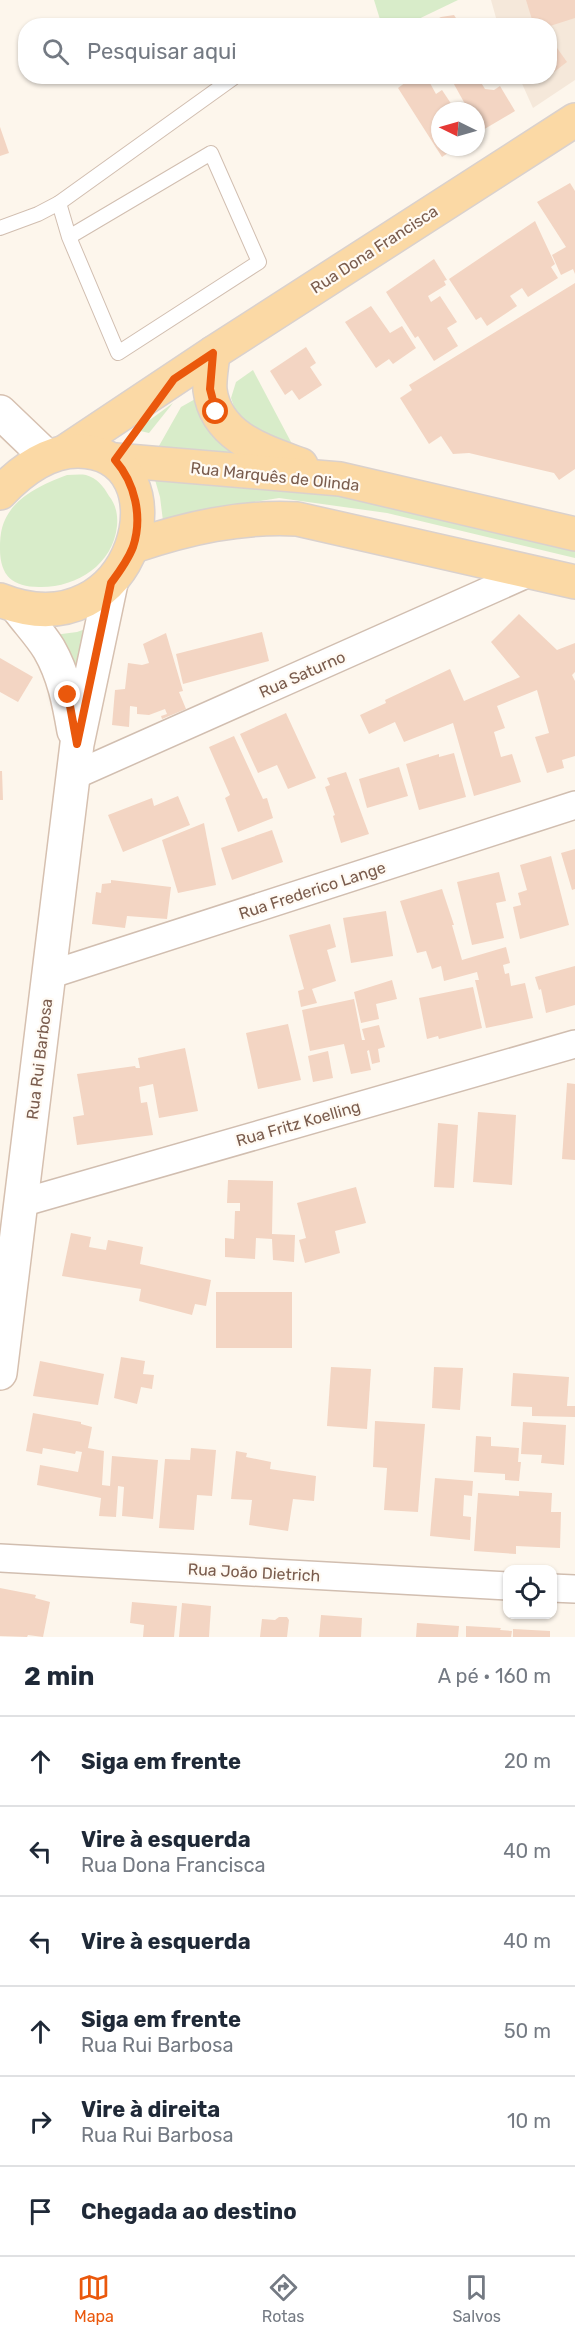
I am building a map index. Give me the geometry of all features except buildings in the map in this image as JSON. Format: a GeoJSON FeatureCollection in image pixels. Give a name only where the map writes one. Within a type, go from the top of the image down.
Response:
{"type":"FeatureCollection","features":[{"type":"Feature","properties":{"kind":"main road","name":"Rua Dona Francisca"},"geometry":{"type":"LineString","coordinates":[[0,493],[12,480],[57,454],[575,120]]}},
{"type":"Feature","properties":{"kind":"main road"},"geometry":{"type":"LineString","coordinates":[[213,353],[210,389],[216,412],[231,432],[269,453],[340,479]]}},
{"type":"Feature","properties":{"kind":"main road","name":"Rua Dona Francisca"},"geometry":{"type":"LineString","coordinates":[[115,460],[174,379]]}},
{"type":"Feature","properties":{"kind":"main road"},"geometry":{"type":"LineString","coordinates":[[0,412],[57,454]]}},
{"type":"Feature","properties":{"kind":"main road","name":"Rua Marquês de Olinda"},"geometry":{"type":"LineString","coordinates":[[57,454],[93,451],[115,460],[340,479],[575,534]]}},
{"type":"Feature","properties":{"kind":"main road"},"geometry":{"type":"LineString","coordinates":[[8,604],[61,608],[82,602],[111,583],[124,566],[134,546],[136,514],[132,487],[115,460]]}},
{"type":"Feature","properties":{"kind":"main road"},"geometry":{"type":"LineString","coordinates":[[134,546],[184,529],[233,520],[297,519],[575,582]]}},
{"type":"Feature","properties":{"kind":"main road","name":"Rua Rui Barbosa"},"geometry":{"type":"LineString","coordinates":[[0,1369],[8,1248],[21,1203],[77,744],[111,583]]}},
{"type":"Feature","properties":{"kind":"main road","name":"Rua Rui Barbosa"},"geometry":{"type":"LineString","coordinates":[[8,604],[48,648],[60,670],[68,695],[77,744]]}},
{"type":"Feature","properties":{"kind":"street","name":"Rua Saturno"},"geometry":{"type":"LineString","coordinates":[[73,776],[531,572]]}},
{"type":"Feature","properties":{"kind":"street","name":"Rua Frederico Lange"},"geometry":{"type":"LineString","coordinates":[[49,975],[575,805]]}},
{"type":"Feature","properties":{"kind":"street","name":"Rua Fritz Koelling"},"geometry":{"type":"LineString","coordinates":[[21,1203],[575,1044]]}},
{"type":"Feature","properties":{"kind":"street","name":"Rua João Dietrich"},"geometry":{"type":"LineString","coordinates":[[0,1558],[503,1586]]}},
{"type":"Feature","properties":{"kind":"street"},"geometry":{"type":"LineString","coordinates":[[557,1588],[575,1589]]}},
{"type":"Feature","properties":{"kind":"lane"},"geometry":{"type":"LineString","coordinates":[[0,228],[38,214],[59,203],[225,84]]}},
{"type":"Feature","properties":{"kind":"lane"},"geometry":{"type":"LineString","coordinates":[[59,203],[69,237],[118,353],[260,262],[211,153],[69,237]]}},
{"type":"Feature","properties":{"kind":"shaded area"},"geometry":{"type":"Polygon","coordinates":[[[491,0],[575,0],[575,80],[533,108],[522,84],[557,84],[557,18],[496,18],[491,0]]]}},
{"type":"Feature","properties":{"kind":"green space"},"geometry":{"type":"Polygon","coordinates":[[[374,0],[458,0],[421,18],[380,18],[374,0]]]}},
{"type":"Feature","properties":{"kind":"green space"},"geometry":{"type":"Polygon","coordinates":[[[253,370],[291,442],[269,440],[241,427],[231,398],[236,382],[253,370]]]}},
{"type":"Feature","properties":{"kind":"green space"},"geometry":{"type":"Polygon","coordinates":[[[197,398],[217,439],[229,450],[272,465],[155,453],[181,407],[197,398]]]}},
{"type":"Feature","properties":{"kind":"green space"},"geometry":{"type":"Polygon","coordinates":[[[173,403],[149,433],[136,430],[173,403]]]}},
{"type":"Feature","properties":{"kind":"green space"},"geometry":{"type":"Polygon","coordinates":[[[153,473],[304,488],[575,550],[575,558],[387,513],[279,498],[198,511],[163,521],[160,497],[153,473]]]}},
{"type":"Feature","properties":{"kind":"green space"},"geometry":{"type":"Polygon","coordinates":[[[67,475],[90,476],[102,486],[117,514],[114,540],[100,563],[79,578],[53,586],[39,587],[15,582],[5,573],[2,566],[0,543],[6,517],[25,496],[67,475]]]}},
{"type":"Feature","properties":{"kind":"green space"},"geometry":{"type":"Polygon","coordinates":[[[97,625],[82,688],[54,635],[77,632],[97,625]]]}},
{"type":"Feature","properties":{"kind":"route"},"geometry":{"type":"LineString","coordinates":[[68,695],[77,744],[111,583],[124,566],[134,546],[137,523],[136,505],[132,487],[115,460],[174,379],[213,353],[210,389],[216,412]]}}]}
